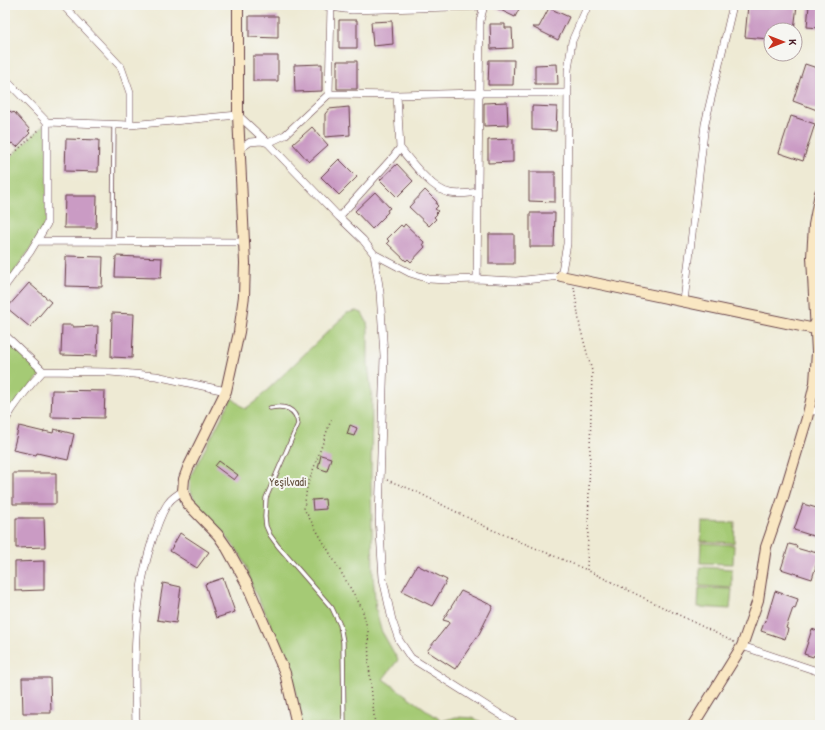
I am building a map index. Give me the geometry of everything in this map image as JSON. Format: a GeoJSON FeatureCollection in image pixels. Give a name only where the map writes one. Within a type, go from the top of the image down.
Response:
{"type":"FeatureCollection","features":[{"type":"Feature","properties":{"kind":"street"},"geometry":{"type":"LineString","coordinates":[[62,5],[121,67],[130,93],[130,125]]}},
{"type":"Feature","properties":{"kind":"street"},"geometry":{"type":"LineString","coordinates":[[238,5],[238,115],[244,242],[244,296],[233,362],[226,391],[188,468],[184,480],[183,491],[187,503],[218,535],[228,548],[248,584],[285,673],[297,725]]}},
{"type":"Feature","properties":{"kind":"street"},"geometry":{"type":"LineString","coordinates":[[318,5],[352,10],[484,6],[480,21],[478,279]]}},
{"type":"Feature","properties":{"kind":"street"},"geometry":{"type":"LineString","coordinates":[[561,276],[567,244],[568,70],[572,41],[588,5]]}},
{"type":"Feature","properties":{"kind":"street"},"geometry":{"type":"LineString","coordinates":[[684,301],[705,124],[733,5]]}},
{"type":"Feature","properties":{"kind":"street"},"geometry":{"type":"LineString","coordinates":[[329,94],[330,6]]}},
{"type":"Feature","properties":{"kind":"street"},"geometry":{"type":"LineString","coordinates":[[5,79],[47,122],[130,125],[238,115],[268,143],[363,240],[374,254],[410,273],[429,279],[516,281],[561,276],[818,330]]}},
{"type":"Feature","properties":{"kind":"street"},"geometry":{"type":"LineString","coordinates":[[240,149],[244,145],[255,141],[268,143],[285,135],[329,94],[397,95],[568,93]]}},
{"type":"Feature","properties":{"kind":"street"},"geometry":{"type":"LineString","coordinates":[[397,95],[400,148],[439,188],[449,193],[463,194],[478,192]]}},
{"type":"Feature","properties":{"kind":"street"},"geometry":{"type":"LineString","coordinates":[[5,286],[30,252],[47,224],[47,122]]}},
{"type":"Feature","properties":{"kind":"street"},"geometry":{"type":"LineString","coordinates":[[339,217],[400,148]]}},
{"type":"Feature","properties":{"kind":"street"},"geometry":{"type":"LineString","coordinates":[[693,725],[742,646],[758,600],[766,547],[782,501],[809,410],[815,383],[817,352],[818,330],[812,256],[814,225],[820,193]]}},
{"type":"Feature","properties":{"kind":"street"},"geometry":{"type":"LineString","coordinates":[[37,241],[244,242]]}},
{"type":"Feature","properties":{"kind":"street"},"geometry":{"type":"LineString","coordinates":[[374,254],[380,292],[384,356],[379,517],[383,579],[392,620],[399,640],[411,658],[517,725]]}},
{"type":"Feature","properties":{"kind":"street"},"geometry":{"type":"LineString","coordinates":[[5,335],[43,371],[110,372],[156,376],[226,391]]}},
{"type":"Feature","properties":{"kind":"street"},"geometry":{"type":"LineString","coordinates":[[5,421],[14,405],[43,371]]}},
{"type":"Feature","properties":{"kind":"street"},"geometry":{"type":"LineString","coordinates":[[809,410],[820,412]]}},
{"type":"Feature","properties":{"kind":"street"},"geometry":{"type":"LineString","coordinates":[[136,725],[134,662],[140,593],[147,556],[157,527],[169,502],[183,491]]}},
{"type":"Feature","properties":{"kind":"street"},"geometry":{"type":"LineString","coordinates":[[742,646],[820,672]]}},
{"type":"Feature","properties":{"kind":"lane"},"geometry":{"type":"LineString","coordinates":[[113,242],[114,125]]}},
{"type":"Feature","properties":{"kind":"lane"},"geometry":{"type":"LineString","coordinates":[[270,408],[279,406],[290,409],[295,414],[298,424],[266,498],[266,526],[278,546],[332,608],[340,625],[343,642],[344,725]]}},
{"type":"Feature","properties":{"kind":"path"},"geometry":{"type":"LineString","coordinates":[[5,152],[10,157],[47,122]]}},
{"type":"Feature","properties":{"kind":"path"},"geometry":{"type":"LineString","coordinates":[[573,278],[580,327],[592,372],[587,570]]}},
{"type":"Feature","properties":{"kind":"path"},"geometry":{"type":"LineString","coordinates":[[331,420],[307,487],[304,509],[362,608],[368,631],[369,666],[375,725]]}},
{"type":"Feature","properties":{"kind":"path"},"geometry":{"type":"LineString","coordinates":[[380,477],[414,490],[488,528],[587,570],[742,646]]}},
{"type":"Feature","properties":{"kind":"green space"},"geometry":{"type":"Polygon","coordinates":[[[47,122],[47,224],[5,286],[5,153],[10,157],[47,122]]]}},
{"type":"Feature","properties":{"kind":"green space","name":"Yeşilvadi"},"geometry":{"type":"Polygon","coordinates":[[[356,311],[362,313],[367,322],[368,330],[368,363],[372,400],[371,480],[373,575],[376,609],[381,630],[398,660],[383,679],[442,721],[456,717],[474,718],[486,725],[301,725],[293,677],[265,612],[253,589],[247,568],[240,554],[223,532],[197,505],[190,489],[190,477],[232,398],[245,409],[256,401],[347,313],[356,311]]]}},
{"type":"Feature","properties":{"kind":"green space"},"geometry":{"type":"Polygon","coordinates":[[[5,335],[43,371],[5,421],[5,335]]]}},
{"type":"Feature","properties":{"kind":"green space"},"geometry":{"type":"Polygon","coordinates":[[[702,522],[735,523],[734,543],[701,541],[702,522]]]}},
{"type":"Feature","properties":{"kind":"green space"},"geometry":{"type":"Polygon","coordinates":[[[701,543],[734,545],[733,564],[700,563],[701,543]]]}},
{"type":"Feature","properties":{"kind":"green space"},"geometry":{"type":"Polygon","coordinates":[[[700,567],[732,569],[732,588],[699,586],[700,567]]]}},
{"type":"Feature","properties":{"kind":"green space"},"geometry":{"type":"Polygon","coordinates":[[[699,588],[732,589],[730,609],[698,607],[699,588]]]}},
{"type":"Feature","properties":{"kind":"building"},"geometry":{"type":"Polygon","coordinates":[[[490,5],[521,5],[515,17],[490,5]]]}},
{"type":"Feature","properties":{"kind":"building"},"geometry":{"type":"Polygon","coordinates":[[[748,5],[797,5],[795,22],[763,22],[763,38],[745,37],[748,5]]]}},
{"type":"Feature","properties":{"kind":"building"},"geometry":{"type":"Polygon","coordinates":[[[809,5],[820,5],[820,28],[807,27],[809,5]]]}},
{"type":"Feature","properties":{"kind":"building"},"geometry":{"type":"Polygon","coordinates":[[[549,8],[569,17],[558,40],[532,27],[539,27],[549,8]]]}},
{"type":"Feature","properties":{"kind":"building"},"geometry":{"type":"Polygon","coordinates":[[[249,16],[278,16],[278,38],[249,37],[249,16]]]}},
{"type":"Feature","properties":{"kind":"building"},"geometry":{"type":"Polygon","coordinates":[[[339,20],[357,20],[357,48],[339,48],[339,20]]]}},
{"type":"Feature","properties":{"kind":"building"},"geometry":{"type":"Polygon","coordinates":[[[392,21],[393,44],[373,46],[371,22],[392,21]]]}},
{"type":"Feature","properties":{"kind":"building"},"geometry":{"type":"Polygon","coordinates":[[[490,24],[505,24],[505,28],[512,28],[513,48],[491,49],[490,24]]]}},
{"type":"Feature","properties":{"kind":"building"},"geometry":{"type":"Polygon","coordinates":[[[253,56],[278,56],[278,81],[253,81],[253,56]]]}},
{"type":"Feature","properties":{"kind":"building"},"geometry":{"type":"Polygon","coordinates":[[[489,60],[514,60],[513,85],[488,85],[489,60]]]}},
{"type":"Feature","properties":{"kind":"building"},"geometry":{"type":"Polygon","coordinates":[[[337,61],[357,61],[357,89],[337,89],[337,61]]]}},
{"type":"Feature","properties":{"kind":"building"},"geometry":{"type":"Polygon","coordinates":[[[322,64],[322,91],[295,92],[294,65],[322,64]]]}},
{"type":"Feature","properties":{"kind":"building"},"geometry":{"type":"Polygon","coordinates":[[[557,64],[558,84],[535,84],[535,65],[557,64]]]}},
{"type":"Feature","properties":{"kind":"building"},"geometry":{"type":"Polygon","coordinates":[[[805,64],[820,69],[820,101],[817,110],[793,101],[805,64]]]}},
{"type":"Feature","properties":{"kind":"building"},"geometry":{"type":"Polygon","coordinates":[[[507,102],[508,125],[484,126],[484,103],[507,102]]]}},
{"type":"Feature","properties":{"kind":"building"},"geometry":{"type":"Polygon","coordinates":[[[532,106],[557,107],[556,131],[532,130],[532,106]]]}},
{"type":"Feature","properties":{"kind":"building"},"geometry":{"type":"Polygon","coordinates":[[[349,107],[350,135],[325,137],[325,114],[329,109],[349,107]]]}},
{"type":"Feature","properties":{"kind":"building"},"geometry":{"type":"Polygon","coordinates":[[[8,110],[13,113],[14,112],[30,130],[28,131],[30,133],[17,147],[12,143],[11,144],[5,136],[5,113],[8,110]]]}},
{"type":"Feature","properties":{"kind":"building"},"geometry":{"type":"Polygon","coordinates":[[[791,116],[815,124],[803,161],[779,153],[791,116]]]}},
{"type":"Feature","properties":{"kind":"building"},"geometry":{"type":"Polygon","coordinates":[[[312,127],[328,145],[309,162],[293,144],[312,127]]]}},
{"type":"Feature","properties":{"kind":"building"},"geometry":{"type":"Polygon","coordinates":[[[66,139],[99,140],[98,172],[65,171],[66,139]]]}},
{"type":"Feature","properties":{"kind":"building"},"geometry":{"type":"Polygon","coordinates":[[[513,139],[513,162],[488,163],[488,140],[513,139]]]}},
{"type":"Feature","properties":{"kind":"building"},"geometry":{"type":"Polygon","coordinates":[[[339,159],[357,177],[339,195],[321,177],[339,159]]]}},
{"type":"Feature","properties":{"kind":"building"},"geometry":{"type":"Polygon","coordinates":[[[397,164],[413,181],[397,197],[380,180],[397,164]]]}},
{"type":"Feature","properties":{"kind":"building"},"geometry":{"type":"Polygon","coordinates":[[[529,172],[555,172],[555,202],[529,201],[529,172]]]}},
{"type":"Feature","properties":{"kind":"building"},"geometry":{"type":"Polygon","coordinates":[[[425,190],[437,202],[436,204],[438,206],[435,209],[438,211],[434,217],[436,219],[429,226],[409,207],[425,190]]]}},
{"type":"Feature","properties":{"kind":"building"},"geometry":{"type":"Polygon","coordinates":[[[375,192],[390,208],[387,210],[388,212],[385,216],[372,229],[355,211],[375,192]]]}},
{"type":"Feature","properties":{"kind":"building"},"geometry":{"type":"Polygon","coordinates":[[[65,196],[97,196],[96,228],[64,228],[65,196]]]}},
{"type":"Feature","properties":{"kind":"building"},"geometry":{"type":"Polygon","coordinates":[[[530,213],[555,213],[554,247],[530,247],[530,213]]]}},
{"type":"Feature","properties":{"kind":"building"},"geometry":{"type":"Polygon","coordinates":[[[405,224],[424,242],[423,244],[425,247],[411,262],[408,259],[406,261],[387,243],[389,241],[387,239],[401,225],[403,227],[405,224]]]}},
{"type":"Feature","properties":{"kind":"building"},"geometry":{"type":"Polygon","coordinates":[[[489,234],[514,234],[514,264],[489,264],[489,234]]]}},
{"type":"Feature","properties":{"kind":"building"},"geometry":{"type":"Polygon","coordinates":[[[66,256],[103,257],[102,287],[65,286],[66,256]]]}},
{"type":"Feature","properties":{"kind":"building"},"geometry":{"type":"Polygon","coordinates":[[[116,256],[162,258],[161,278],[115,277],[116,256]]]}},
{"type":"Feature","properties":{"kind":"building"},"geometry":{"type":"Polygon","coordinates":[[[29,283],[51,302],[30,327],[7,308],[29,283]]]}},
{"type":"Feature","properties":{"kind":"building"},"geometry":{"type":"Polygon","coordinates":[[[112,313],[134,314],[132,358],[111,357],[112,313]]]}},
{"type":"Feature","properties":{"kind":"building"},"geometry":{"type":"Polygon","coordinates":[[[62,325],[73,325],[73,327],[98,326],[97,356],[61,355],[62,325]]]}},
{"type":"Feature","properties":{"kind":"building"},"geometry":{"type":"Polygon","coordinates":[[[52,390],[105,391],[104,418],[51,417],[52,390]]]}},
{"type":"Feature","properties":{"kind":"building"},"geometry":{"type":"Polygon","coordinates":[[[350,425],[357,428],[354,436],[347,434],[350,425]]]}},
{"type":"Feature","properties":{"kind":"building"},"geometry":{"type":"Polygon","coordinates":[[[19,426],[44,432],[53,433],[54,429],[74,434],[68,460],[37,453],[36,455],[13,450],[19,426]]]}},
{"type":"Feature","properties":{"kind":"building"},"geometry":{"type":"Polygon","coordinates":[[[321,455],[331,458],[327,471],[318,468],[321,455]]]}},
{"type":"Feature","properties":{"kind":"building"},"geometry":{"type":"Polygon","coordinates":[[[219,461],[238,475],[234,480],[215,466],[219,461]]]}},
{"type":"Feature","properties":{"kind":"building"},"geometry":{"type":"Polygon","coordinates":[[[13,473],[56,473],[56,504],[13,504],[13,473]]]}},
{"type":"Feature","properties":{"kind":"building"},"geometry":{"type":"Polygon","coordinates":[[[325,499],[326,509],[313,510],[312,500],[325,499]]]}},
{"type":"Feature","properties":{"kind":"building"},"geometry":{"type":"Polygon","coordinates":[[[803,504],[820,509],[820,538],[794,530],[803,504]]]}},
{"type":"Feature","properties":{"kind":"building"},"geometry":{"type":"Polygon","coordinates":[[[16,518],[44,518],[45,547],[16,548],[16,518]]]}},
{"type":"Feature","properties":{"kind":"building"},"geometry":{"type":"Polygon","coordinates":[[[180,533],[209,552],[197,568],[170,551],[180,533]]]}},
{"type":"Feature","properties":{"kind":"building"},"geometry":{"type":"Polygon","coordinates":[[[789,544],[797,546],[796,548],[820,553],[812,579],[781,569],[789,544]]]}},
{"type":"Feature","properties":{"kind":"building"},"geometry":{"type":"Polygon","coordinates":[[[44,561],[44,590],[15,591],[15,562],[44,561]]]}},
{"type":"Feature","properties":{"kind":"building"},"geometry":{"type":"Polygon","coordinates":[[[417,565],[447,580],[432,606],[402,591],[417,565]]]}},
{"type":"Feature","properties":{"kind":"building"},"geometry":{"type":"Polygon","coordinates":[[[223,578],[235,612],[216,618],[205,584],[223,578]]]}},
{"type":"Feature","properties":{"kind":"building"},"geometry":{"type":"Polygon","coordinates":[[[163,583],[181,587],[176,623],[157,620],[163,583]]]}},
{"type":"Feature","properties":{"kind":"building"},"geometry":{"type":"Polygon","coordinates":[[[461,591],[493,606],[479,634],[455,669],[427,651],[450,622],[443,620],[461,591]]]}},
{"type":"Feature","properties":{"kind":"building"},"geometry":{"type":"Polygon","coordinates":[[[775,591],[798,599],[786,628],[788,629],[785,639],[761,631],[765,620],[766,621],[775,591]]]}},
{"type":"Feature","properties":{"kind":"building"},"geometry":{"type":"Polygon","coordinates":[[[812,629],[820,632],[820,657],[814,655],[813,657],[804,654],[812,629]]]}},
{"type":"Feature","properties":{"kind":"building"},"geometry":{"type":"Polygon","coordinates":[[[22,678],[50,678],[51,713],[23,713],[22,678]]]}}]}
